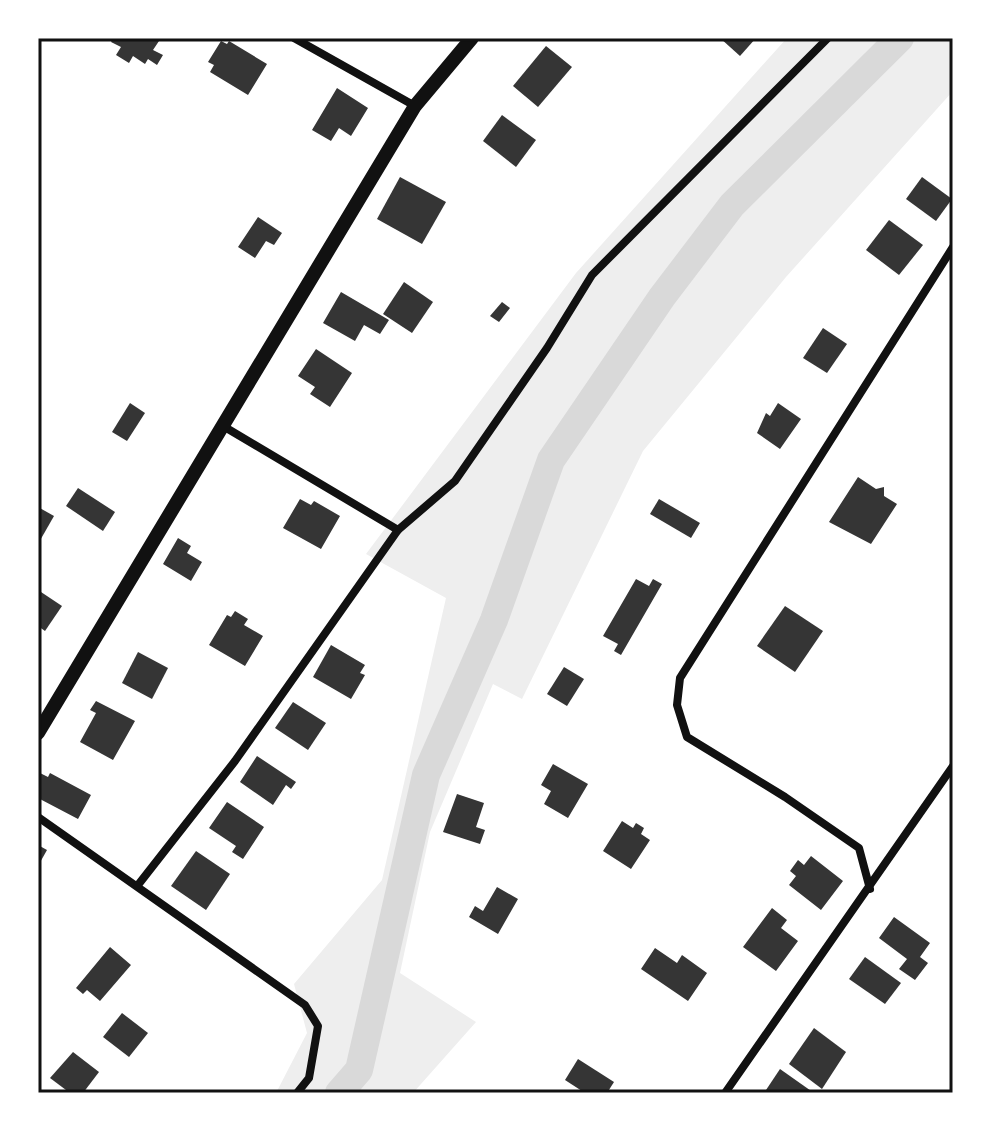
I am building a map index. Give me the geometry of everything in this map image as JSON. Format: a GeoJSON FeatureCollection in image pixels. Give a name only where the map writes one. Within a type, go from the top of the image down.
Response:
{"type":"FeatureCollection","features":[{"type":"Feature","properties":{"kind":"street"},"geometry":{"type":"LineString","coordinates":[[294,38],[415,106]]}},
{"type":"Feature","properties":{"kind":"street"},"geometry":{"type":"LineString","coordinates":[[38,733],[415,106],[472,38]]}},
{"type":"Feature","properties":{"kind":"street"},"geometry":{"type":"LineString","coordinates":[[138,885],[235,761],[398,530],[455,481],[547,348],[592,275],[828,38]]}},
{"type":"Feature","properties":{"kind":"street"},"geometry":{"type":"LineString","coordinates":[[870,889],[859,848],[785,797],[687,737],[677,705],[680,678],[953,247]]}},
{"type":"Feature","properties":{"kind":"street"},"geometry":{"type":"LineString","coordinates":[[223,426],[398,530]]}},
{"type":"Feature","properties":{"kind":"street"},"geometry":{"type":"LineString","coordinates":[[725,1093],[953,766]]}},
{"type":"Feature","properties":{"kind":"street"},"geometry":{"type":"LineString","coordinates":[[38,817],[305,1005],[318,1026],[309,1078],[297,1093]]}},
{"type":"Feature","properties":{"kind":"shaded area"},"geometry":{"type":"Polygon","coordinates":[[[787,38],[953,38],[953,91],[786,277],[643,451],[522,699],[493,684],[430,832],[400,973],[476,1022],[413,1093],[276,1093],[307,1033],[294,984],[382,880],[446,598],[366,554],[576,273],[787,38]]]}},
{"type":"Feature","properties":{"kind":"building"},"geometry":{"type":"Polygon","coordinates":[[[113,38],[161,38],[153,50],[163,55],[157,65],[148,59],[145,64],[133,56],[129,63],[116,55],[121,47],[111,42],[113,38]]]}},
{"type":"Feature","properties":{"kind":"building"},"geometry":{"type":"Polygon","coordinates":[[[720,38],[756,38],[740,56],[720,38]]]}},
{"type":"Feature","properties":{"kind":"building"},"geometry":{"type":"Polygon","coordinates":[[[221,41],[227,44],[229,41],[267,64],[248,95],[210,72],[214,65],[208,62],[221,41]]]}},
{"type":"Feature","properties":{"kind":"building"},"geometry":{"type":"Polygon","coordinates":[[[546,46],[572,67],[538,107],[513,86],[546,46]]]}},
{"type":"Feature","properties":{"kind":"building"},"geometry":{"type":"Polygon","coordinates":[[[337,88],[368,108],[351,136],[339,128],[331,141],[312,130],[337,88]]]}},
{"type":"Feature","properties":{"kind":"building"},"geometry":{"type":"Polygon","coordinates":[[[502,115],[536,140],[516,167],[483,141],[502,115]]]}},
{"type":"Feature","properties":{"kind":"building"},"geometry":{"type":"Polygon","coordinates":[[[400,177],[446,202],[422,244],[377,219],[400,177]]]}},
{"type":"Feature","properties":{"kind":"building"},"geometry":{"type":"Polygon","coordinates":[[[922,177],[952,199],[936,221],[906,199],[922,177]]]}},
{"type":"Feature","properties":{"kind":"building"},"geometry":{"type":"Polygon","coordinates":[[[258,217],[282,233],[274,245],[266,241],[255,258],[238,247],[258,217]]]}},
{"type":"Feature","properties":{"kind":"building"},"geometry":{"type":"Polygon","coordinates":[[[889,220],[923,245],[899,275],[866,250],[889,220]]]}},
{"type":"Feature","properties":{"kind":"building"},"geometry":{"type":"Polygon","coordinates":[[[404,282],[433,302],[412,333],[383,314],[404,282]]]}},
{"type":"Feature","properties":{"kind":"building"},"geometry":{"type":"Polygon","coordinates":[[[341,292],[389,320],[380,334],[364,325],[355,341],[323,323],[341,292]]]}},
{"type":"Feature","properties":{"kind":"building"},"geometry":{"type":"Polygon","coordinates":[[[502,302],[510,308],[499,322],[490,316],[502,302]]]}},
{"type":"Feature","properties":{"kind":"building"},"geometry":{"type":"Polygon","coordinates":[[[823,328],[847,344],[827,373],[803,358],[823,328]]]}},
{"type":"Feature","properties":{"kind":"building"},"geometry":{"type":"Polygon","coordinates":[[[316,349],[352,373],[330,407],[310,394],[315,387],[298,376],[316,349]]]}},
{"type":"Feature","properties":{"kind":"building"},"geometry":{"type":"Polygon","coordinates":[[[130,403],[145,413],[127,441],[112,432],[130,403]]]}},
{"type":"Feature","properties":{"kind":"building"},"geometry":{"type":"Polygon","coordinates":[[[778,403],[801,419],[780,449],[757,433],[766,413],[770,416],[778,403]]]}},
{"type":"Feature","properties":{"kind":"building"},"geometry":{"type":"Polygon","coordinates":[[[858,477],[876,489],[884,487],[884,496],[897,504],[871,544],[829,522],[858,477]]]}},
{"type":"Feature","properties":{"kind":"building"},"geometry":{"type":"Polygon","coordinates":[[[78,488],[115,512],[103,531],[66,506],[78,488]]]}},
{"type":"Feature","properties":{"kind":"building"},"geometry":{"type":"Polygon","coordinates":[[[300,499],[311,505],[314,501],[340,516],[321,549],[283,528],[300,499]]]}},
{"type":"Feature","properties":{"kind":"building"},"geometry":{"type":"Polygon","coordinates":[[[659,499],[700,523],[691,538],[650,514],[659,499]]]}},
{"type":"Feature","properties":{"kind":"building"},"geometry":{"type":"Polygon","coordinates":[[[38,507],[54,516],[38,544],[38,507]]]}},
{"type":"Feature","properties":{"kind":"building"},"geometry":{"type":"Polygon","coordinates":[[[178,538],[191,546],[187,553],[202,562],[191,581],[163,564],[178,538]]]}},
{"type":"Feature","properties":{"kind":"building"},"geometry":{"type":"Polygon","coordinates":[[[636,579],[649,586],[653,579],[662,584],[621,655],[614,651],[618,644],[603,636],[636,579]]]}},
{"type":"Feature","properties":{"kind":"building"},"geometry":{"type":"Polygon","coordinates":[[[38,590],[62,606],[45,631],[38,626],[38,590]]]}},
{"type":"Feature","properties":{"kind":"building"},"geometry":{"type":"Polygon","coordinates":[[[785,606],[823,631],[795,672],[757,646],[785,606]]]}},
{"type":"Feature","properties":{"kind":"building"},"geometry":{"type":"Polygon","coordinates":[[[235,611],[248,619],[244,625],[263,636],[245,666],[209,645],[227,615],[231,617],[235,611]]]}},
{"type":"Feature","properties":{"kind":"building"},"geometry":{"type":"Polygon","coordinates":[[[331,645],[365,665],[360,673],[365,675],[351,699],[313,677],[331,645]]]}},
{"type":"Feature","properties":{"kind":"building"},"geometry":{"type":"Polygon","coordinates":[[[138,652],[168,668],[152,699],[122,683],[138,652]]]}},
{"type":"Feature","properties":{"kind":"building"},"geometry":{"type":"Polygon","coordinates":[[[564,667],[584,679],[567,706],[547,694],[564,667]]]}},
{"type":"Feature","properties":{"kind":"building"},"geometry":{"type":"Polygon","coordinates":[[[96,701],[135,721],[113,760],[80,742],[96,713],[90,710],[96,701]]]}},
{"type":"Feature","properties":{"kind":"building"},"geometry":{"type":"Polygon","coordinates":[[[293,702],[326,723],[308,750],[275,728],[293,702]]]}},
{"type":"Feature","properties":{"kind":"building"},"geometry":{"type":"Polygon","coordinates":[[[257,756],[296,782],[291,789],[286,785],[273,805],[240,782],[257,756]]]}},
{"type":"Feature","properties":{"kind":"building"},"geometry":{"type":"Polygon","coordinates":[[[553,764],[588,784],[568,818],[544,804],[551,791],[541,785],[553,764]]]}},
{"type":"Feature","properties":{"kind":"building"},"geometry":{"type":"Polygon","coordinates":[[[38,772],[48,777],[50,773],[91,795],[78,819],[38,798],[38,772]]]}},
{"type":"Feature","properties":{"kind":"building"},"geometry":{"type":"Polygon","coordinates":[[[457,794],[484,803],[476,827],[485,830],[480,844],[443,832],[457,794]]]}},
{"type":"Feature","properties":{"kind":"building"},"geometry":{"type":"Polygon","coordinates":[[[227,802],[264,827],[243,859],[232,852],[236,846],[209,828],[227,802]]]}},
{"type":"Feature","properties":{"kind":"building"},"geometry":{"type":"Polygon","coordinates":[[[622,821],[633,828],[636,823],[644,828],[641,834],[650,840],[631,869],[603,851],[622,821]]]}},
{"type":"Feature","properties":{"kind":"building"},"geometry":{"type":"Polygon","coordinates":[[[38,845],[47,850],[38,866],[38,845]]]}},
{"type":"Feature","properties":{"kind":"building"},"geometry":{"type":"Polygon","coordinates":[[[196,851],[230,874],[206,910],[171,886],[196,851]]]}},
{"type":"Feature","properties":{"kind":"building"},"geometry":{"type":"Polygon","coordinates":[[[811,856],[843,881],[821,910],[789,885],[796,876],[790,871],[798,860],[804,865],[811,856]]]}},
{"type":"Feature","properties":{"kind":"building"},"geometry":{"type":"Polygon","coordinates":[[[497,887],[518,899],[498,934],[469,917],[475,906],[483,911],[497,887]]]}},
{"type":"Feature","properties":{"kind":"building"},"geometry":{"type":"Polygon","coordinates":[[[772,908],[787,920],[781,928],[798,941],[776,971],[743,947],[772,908]]]}},
{"type":"Feature","properties":{"kind":"building"},"geometry":{"type":"Polygon","coordinates":[[[894,917],[930,943],[920,957],[928,963],[915,980],[899,969],[907,959],[879,938],[894,917]]]}},
{"type":"Feature","properties":{"kind":"building"},"geometry":{"type":"Polygon","coordinates":[[[110,947],[131,965],[100,1001],[87,990],[83,994],[76,988],[110,947]]]}},
{"type":"Feature","properties":{"kind":"building"},"geometry":{"type":"Polygon","coordinates":[[[655,948],[677,963],[682,955],[707,973],[688,1001],[641,969],[655,948]]]}},
{"type":"Feature","properties":{"kind":"building"},"geometry":{"type":"Polygon","coordinates":[[[865,957],[901,983],[885,1004],[849,979],[865,957]]]}},
{"type":"Feature","properties":{"kind":"building"},"geometry":{"type":"Polygon","coordinates":[[[122,1013],[148,1033],[129,1057],[103,1037],[122,1013]]]}},
{"type":"Feature","properties":{"kind":"building"},"geometry":{"type":"Polygon","coordinates":[[[814,1028],[846,1052],[822,1089],[789,1064],[814,1028]]]}},
{"type":"Feature","properties":{"kind":"building"},"geometry":{"type":"Polygon","coordinates":[[[73,1052],[99,1072],[83,1093],[70,1093],[50,1078],[73,1052]]]}},
{"type":"Feature","properties":{"kind":"building"},"geometry":{"type":"Polygon","coordinates":[[[578,1059],[614,1082],[607,1093],[585,1093],[565,1080],[578,1059]]]}},
{"type":"Feature","properties":{"kind":"building"},"geometry":{"type":"Polygon","coordinates":[[[780,1069],[814,1093],[764,1093],[780,1069]]]}},
{"type":"Feature","properties":{"kind":"waterway"},"geometry":{"type":"LineString","coordinates":[[339,1093],[359,1070],[426,775],[494,620],[551,460],[662,297],[732,205],[900,38]]}}]}
